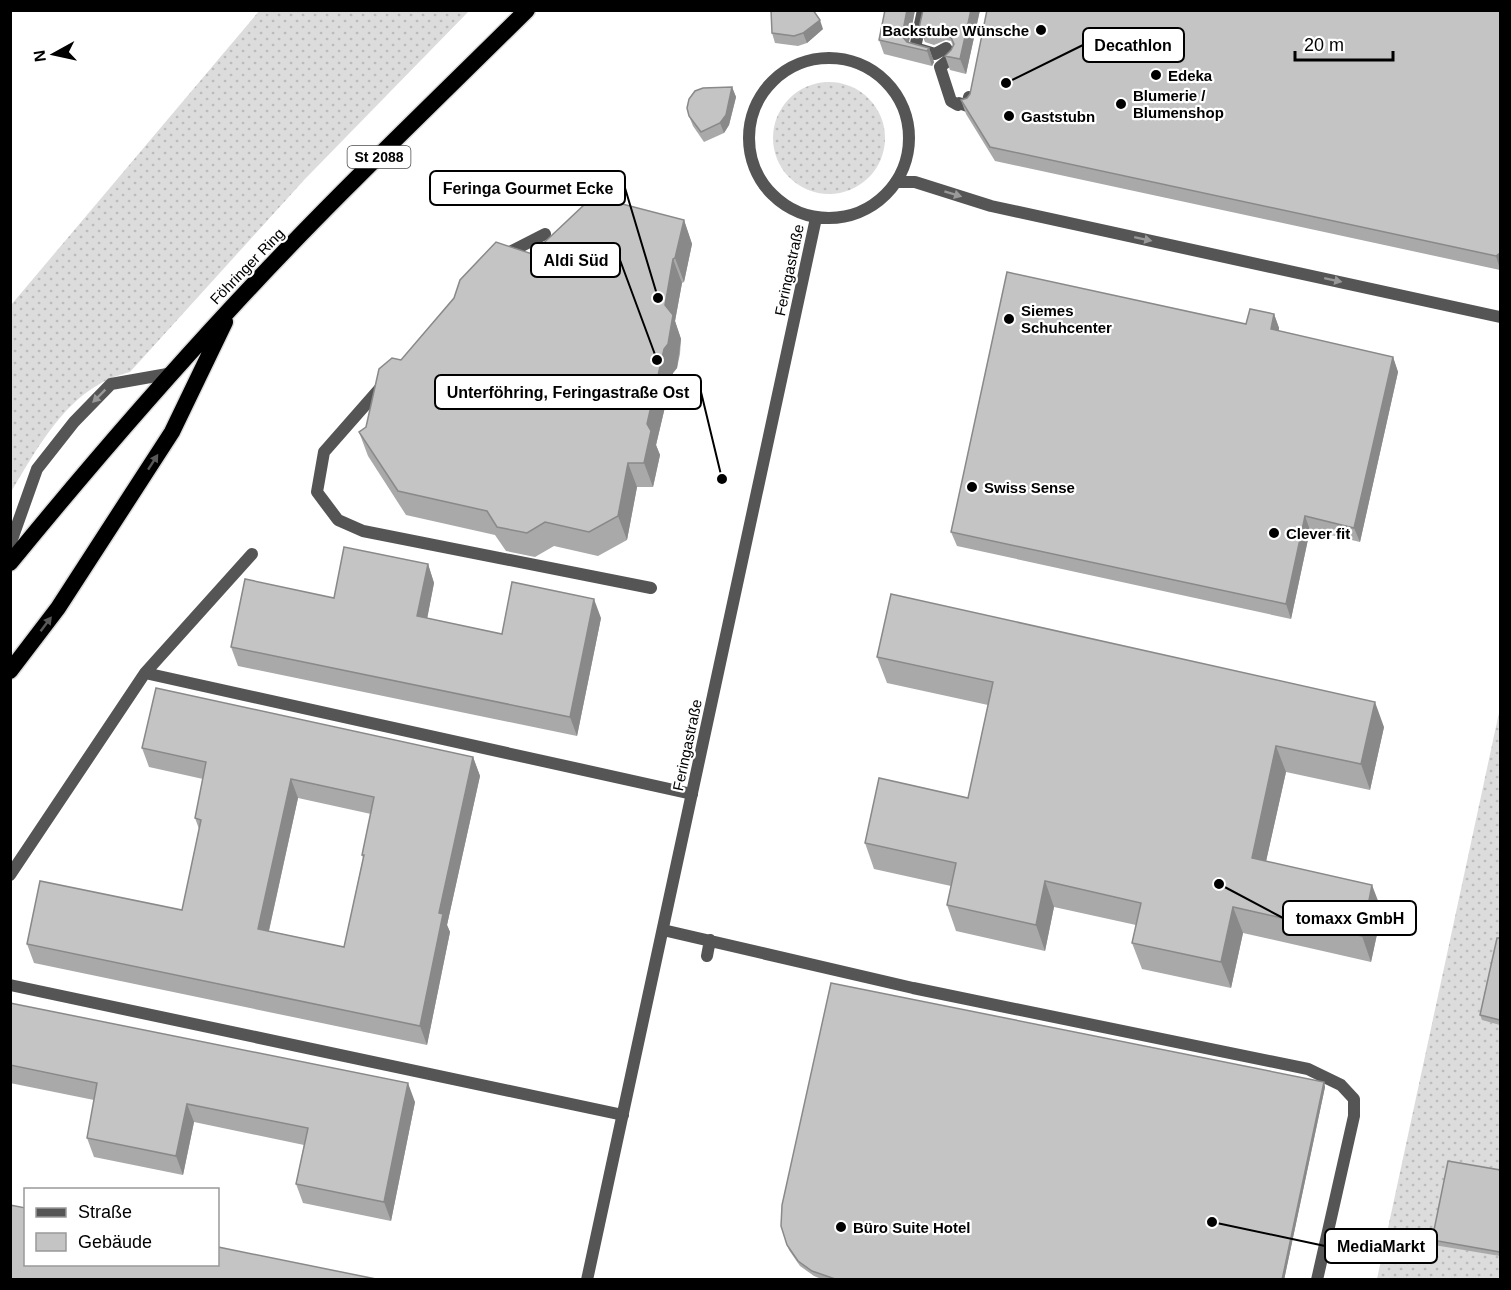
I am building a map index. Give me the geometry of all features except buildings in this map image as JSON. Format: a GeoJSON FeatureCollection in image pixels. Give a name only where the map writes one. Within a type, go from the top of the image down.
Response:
{"type":"FeatureCollection","features":[{"type":"Feature","properties":{"kind":"highway","name":"Föhringer Ring"},"geometry":{"type":"LineString","coordinates":[[10,563],[98,455],[233,305],[527,10]]}},
{"type":"Feature","properties":{"kind":"highway"},"geometry":{"type":"LineString","coordinates":[[10,671],[58,608],[172,432],[233,305]]}},
{"type":"Feature","properties":{"kind":"street"},"geometry":{"type":"LineString","coordinates":[[923,10],[915,48],[936,54],[946,48],[951,58],[940,67],[951,101],[958,105],[959,103],[968,106],[972,85]]}},
{"type":"Feature","properties":{"kind":"street","name":"Feringastraße"},"geometry":{"type":"LineString","coordinates":[[832,58],[852,61],[870,69],[892,89],[905,110],[909,126],[907,157],[896,182],[878,202],[859,213],[838,218],[816,218],[784,205],[760,180],[749,147],[749,130],[760,97],[770,83],[784,72],[815,59],[832,58]]}},
{"type":"Feature","properties":{"kind":"street"},"geometry":{"type":"LineString","coordinates":[[896,182],[915,182],[991,206],[1500,317]]}},
{"type":"Feature","properties":{"kind":"street","name":"Feringastraße"},"geometry":{"type":"LineString","coordinates":[[587,1280],[816,218]]}},
{"type":"Feature","properties":{"kind":"street"},"geometry":{"type":"LineString","coordinates":[[496,259],[545,234]]}},
{"type":"Feature","properties":{"kind":"street"},"geometry":{"type":"LineString","coordinates":[[10,545],[37,469],[74,422],[111,384],[173,373]]}},
{"type":"Feature","properties":{"kind":"street"},"geometry":{"type":"LineString","coordinates":[[392,375],[324,452],[317,492],[338,520],[363,531],[651,588]]}},
{"type":"Feature","properties":{"kind":"street"},"geometry":{"type":"LineString","coordinates":[[10,874],[145,673],[252,554]]}},
{"type":"Feature","properties":{"kind":"street"},"geometry":{"type":"LineString","coordinates":[[145,673],[692,794]]}},
{"type":"Feature","properties":{"kind":"street"},"geometry":{"type":"LineString","coordinates":[[663,930],[924,990],[1308,1069],[1341,1085],[1354,1100],[1354,1116],[1317,1280]]}},
{"type":"Feature","properties":{"kind":"street"},"geometry":{"type":"LineString","coordinates":[[707,956],[710,940]]}},
{"type":"Feature","properties":{"kind":"street"},"geometry":{"type":"LineString","coordinates":[[10,985],[623,1114]]}},
{"type":"Feature","properties":{"kind":"shaded area"},"geometry":{"type":"Polygon","coordinates":[[[260,10],[469,11],[305,179],[130,372],[109,379],[74,403],[59,419],[33,455],[11,492],[11,305],[260,10]]]}},
{"type":"Feature","properties":{"kind":"shaded area"},"geometry":{"type":"Polygon","coordinates":[[[829,82],[850,86],[869,98],[881,117],[885,138],[881,159],[869,178],[850,190],[829,194],[808,190],[789,178],[777,159],[773,138],[777,117],[789,98],[808,86],[829,82]]]}},
{"type":"Feature","properties":{"kind":"shaded area"},"geometry":{"type":"Polygon","coordinates":[[[1500,708],[1500,1279],[1377,1279],[1500,708]]]}},
{"type":"Feature","properties":{"kind":"place","name":"Backstube Wünsche"},"geometry":{"type":"Point","coordinates":[1041,30]}},
{"type":"Feature","properties":{"kind":"place","name":"Edeka"},"geometry":{"type":"Point","coordinates":[1156,75]}},
{"type":"Feature","properties":{"kind":"place","name":"Decathlon"},"geometry":{"type":"Point","coordinates":[1006,83]}},
{"type":"Feature","properties":{"kind":"place","name":"Blumerie / Blumenshop"},"geometry":{"type":"Point","coordinates":[1121,104]}},
{"type":"Feature","properties":{"kind":"place","name":"Gaststubn"},"geometry":{"type":"Point","coordinates":[1009,116]}},
{"type":"Feature","properties":{"kind":"place","name":"Feringa Gourmet Ecke"},"geometry":{"type":"Point","coordinates":[658,298]}},
{"type":"Feature","properties":{"kind":"place","name":"Siemes Schuhcenter"},"geometry":{"type":"Point","coordinates":[1009,319]}},
{"type":"Feature","properties":{"kind":"place","name":"Aldi Süd"},"geometry":{"type":"Point","coordinates":[657,360]}},
{"type":"Feature","properties":{"kind":"place","name":"Unterföhring, Feringastraße Ost"},"geometry":{"type":"Point","coordinates":[722,479]}},
{"type":"Feature","properties":{"kind":"place","name":"Swiss Sense"},"geometry":{"type":"Point","coordinates":[972,487]}},
{"type":"Feature","properties":{"kind":"place","name":"Clever fit"},"geometry":{"type":"Point","coordinates":[1274,533]}},
{"type":"Feature","properties":{"kind":"place","name":"tomaxx GmbH"},"geometry":{"type":"Point","coordinates":[1219,884]}},
{"type":"Feature","properties":{"kind":"place","name":"MediaMarkt"},"geometry":{"type":"Point","coordinates":[1212,1222]}},
{"type":"Feature","properties":{"kind":"place","name":"Büro Suite Hotel"},"geometry":{"type":"Point","coordinates":[841,1227]}}]}
